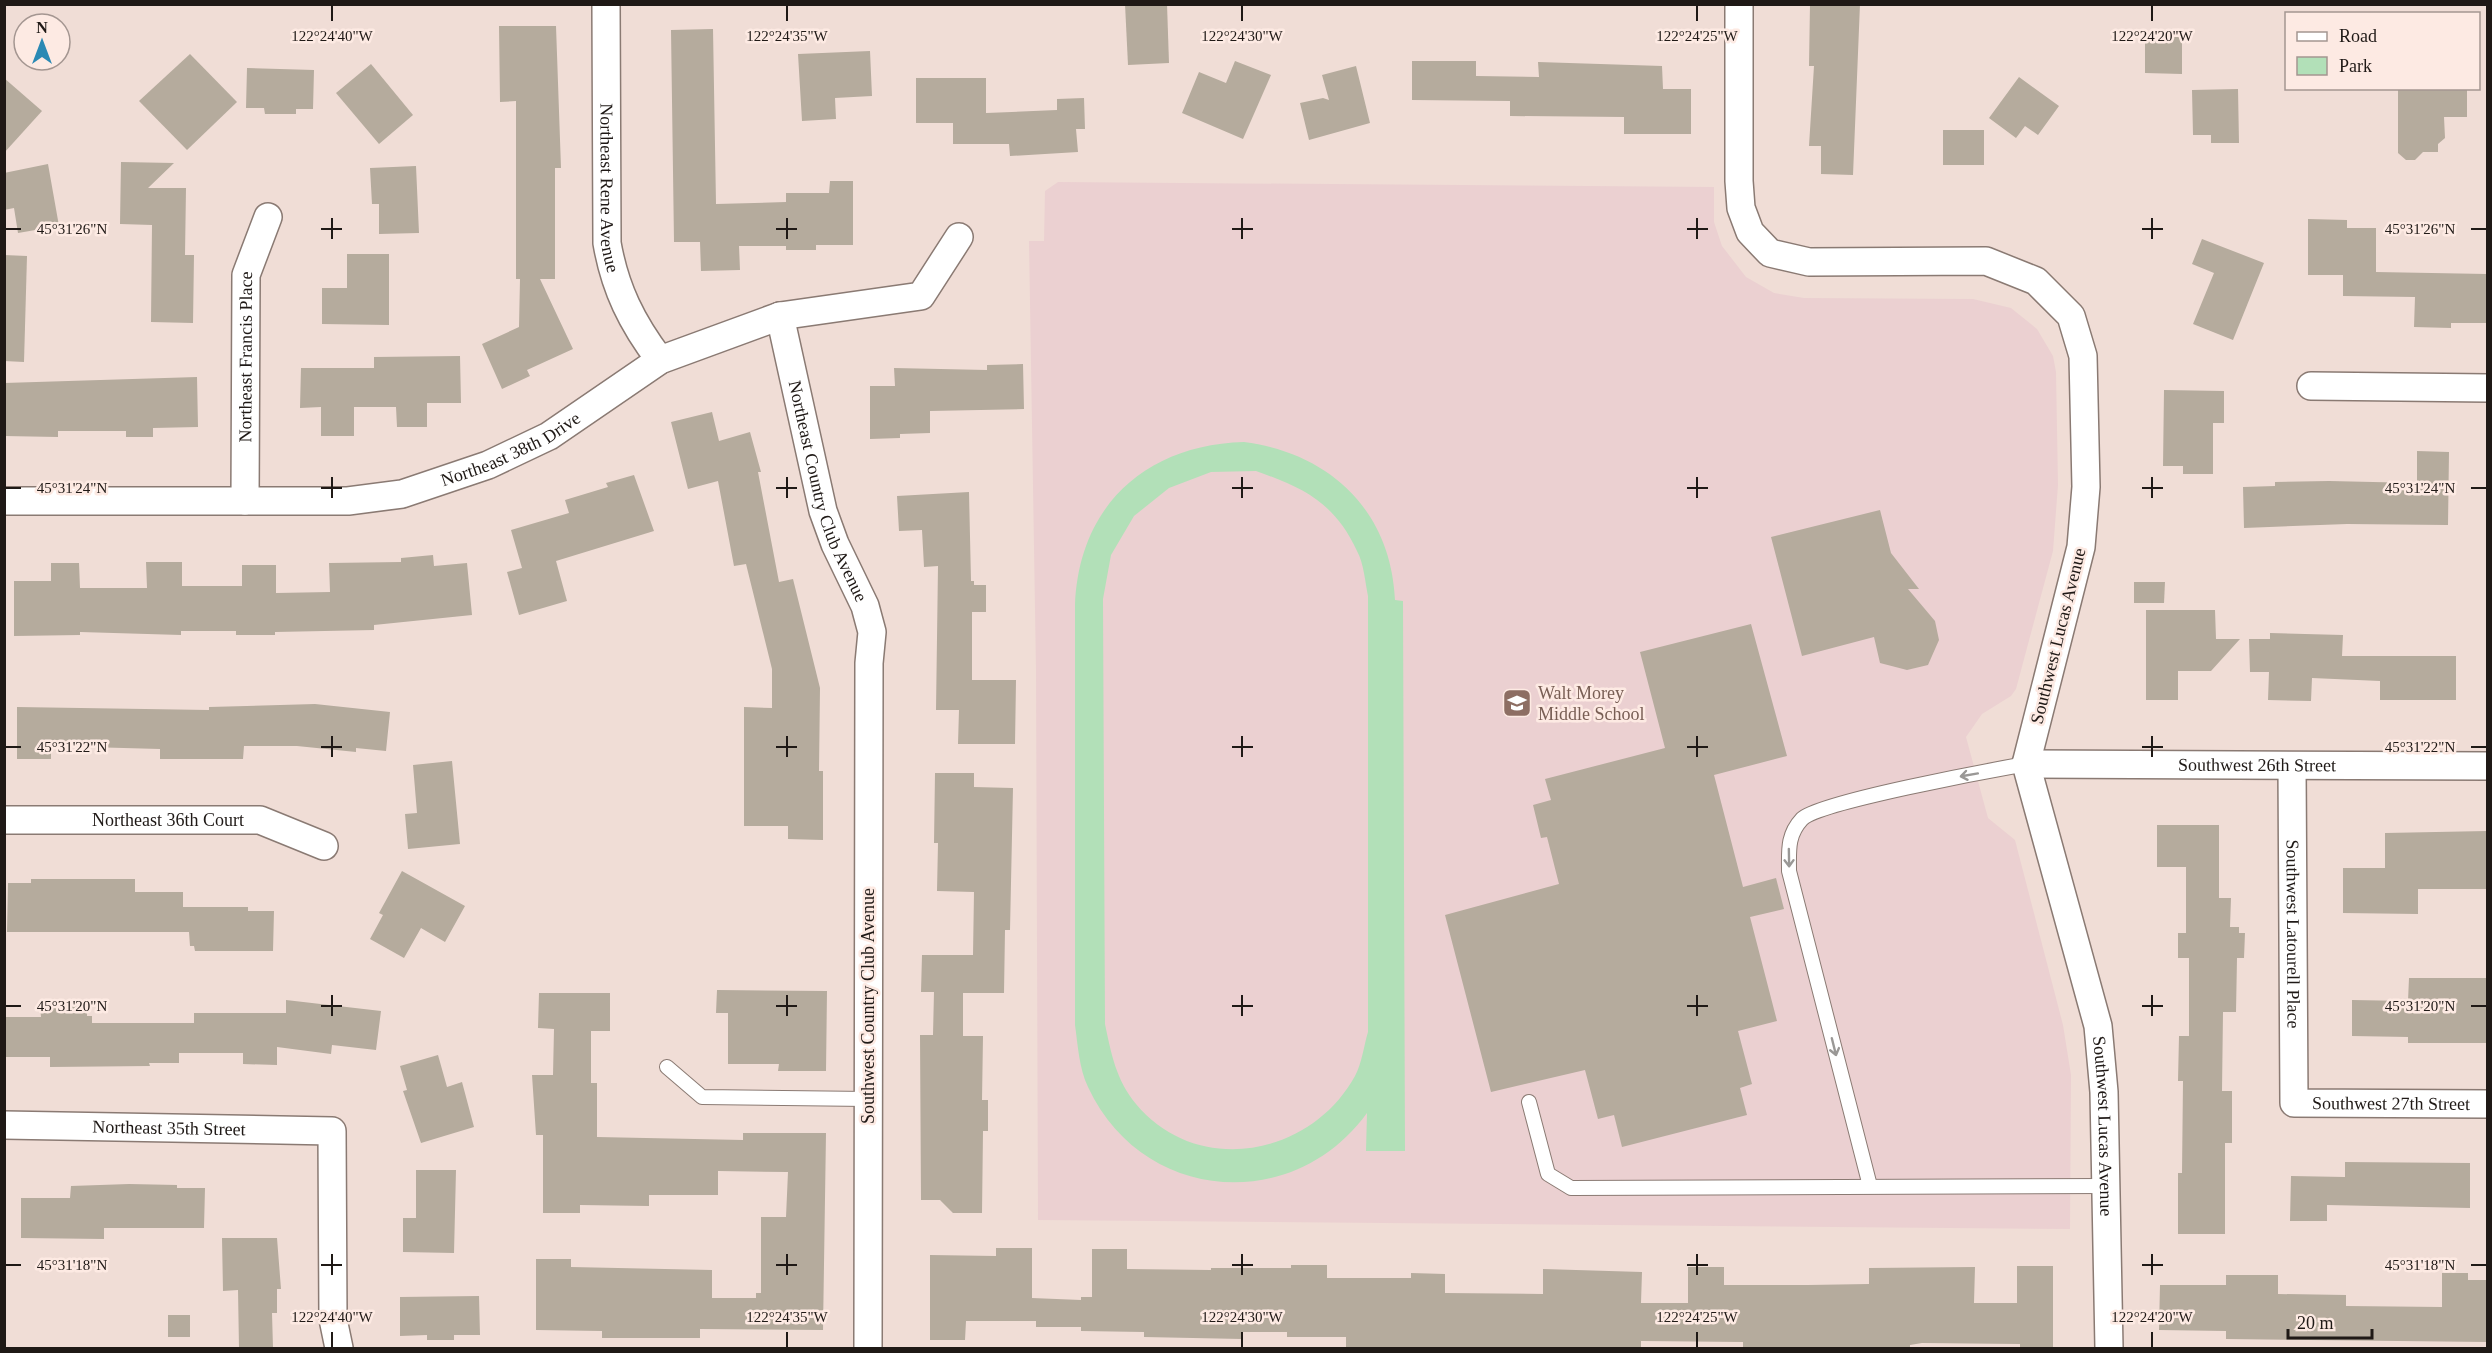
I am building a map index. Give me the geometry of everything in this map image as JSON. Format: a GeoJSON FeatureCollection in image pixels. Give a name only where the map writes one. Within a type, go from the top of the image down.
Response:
{"type":"FeatureCollection","features":[{"type":"Feature","properties":{"kind":"street","name":"Northeast Rene Avenue"},"geometry":{"type":"LineString","coordinates":[[606,4],[608,243],[613,274],[624,304],[639,332],[660,360]]}},
{"type":"Feature","properties":{"kind":"street","name":"Southwest Lucas Avenue"},"geometry":{"type":"LineString","coordinates":[[1739,4],[1741,208],[1750,232],[1770,253],[1809,262],[1986,261],[2036,281],[2071,316],[2083,356],[2086,487],[2081,547],[2026,764],[2098,1026],[2104,1092],[2109,1348]]}},
{"type":"Feature","properties":{"kind":"street","name":"Northeast Francis Place"},"geometry":{"type":"LineString","coordinates":[[245,501],[246,275],[268,217]]}},
{"type":"Feature","properties":{"kind":"street","name":"Northeast 38th Drive"},"geometry":{"type":"LineString","coordinates":[[4,501],[348,501],[402,494],[478,469],[549,436],[660,360],[780,316],[921,296],[959,237]]}},
{"type":"Feature","properties":{"kind":"street","name":"Northeast Country Club Avenue"},"geometry":{"type":"LineString","coordinates":[[780,316],[823,511],[835,544],[865,606],[872,632],[869,663]]}},
{"type":"Feature","properties":{"kind":"street"},"geometry":{"type":"LineString","coordinates":[[2311,386],[2487,388]]}},
{"type":"Feature","properties":{"kind":"street","name":"Southwest Country Club Avenue"},"geometry":{"type":"LineString","coordinates":[[868,1348],[869,663]]}},
{"type":"Feature","properties":{"kind":"street","name":"Southwest 26th Street"},"geometry":{"type":"LineString","coordinates":[[2026,764],[2487,766]]}},
{"type":"Feature","properties":{"kind":"street","name":"Southwest Latourell Place"},"geometry":{"type":"LineString","coordinates":[[2292,766],[2294,1103]]}},
{"type":"Feature","properties":{"kind":"street","name":"Northeast 36th Court"},"geometry":{"type":"LineString","coordinates":[[4,820],[260,820],[324,846]]}},
{"type":"Feature","properties":{"kind":"street","name":"Southwest 27th Street"},"geometry":{"type":"LineString","coordinates":[[2294,1103],[2487,1104]]}},
{"type":"Feature","properties":{"kind":"street","name":"Northeast 35th Street"},"geometry":{"type":"LineString","coordinates":[[4,1125],[332,1131],[333,1319],[339,1348]]}},
{"type":"Feature","properties":{"kind":"lane"},"geometry":{"type":"LineString","coordinates":[[1870,1186],[1789,871],[1789,839],[1803,818],[1843,804],[1955,777],[2026,764]]}},
{"type":"Feature","properties":{"kind":"lane"},"geometry":{"type":"LineString","coordinates":[[667,1067],[702,1097],[868,1099]]}},
{"type":"Feature","properties":{"kind":"lane"},"geometry":{"type":"LineString","coordinates":[[1529,1102],[1548,1174],[1571,1188],[2106,1186]]}},
{"type":"Feature","properties":{"kind":"shaded area","name":"Walt Morey Middle School"},"geometry":{"type":"Polygon","coordinates":[[[1058,182],[1714,187],[1714,222],[1722,246],[1746,277],[1774,293],[1804,298],[1973,299],[2011,308],[2037,329],[2053,356],[2056,372],[2058,485],[2053,551],[2016,689],[2011,696],[1982,714],[1966,737],[1988,818],[2015,840],[2063,1025],[2071,1075],[2070,1229],[1038,1220],[1036,670],[1029,241],[1044,241],[1045,191],[1058,182]]]}},
{"type":"Feature","properties":{"kind":"green space"},"geometry":{"type":"Polygon","coordinates":[[[1244,442],[1275,448],[1329,473],[1350,492],[1368,514],[1382,539],[1391,568],[1395,600],[1403,601],[1405,1151],[1366,1151],[1367,1113],[1336,1146],[1300,1168],[1260,1180],[1220,1182],[1180,1173],[1144,1154],[1112,1126],[1085,1080],[1075,1025],[1075,605],[1079,569],[1089,538],[1104,510],[1124,487],[1149,469],[1177,455],[1209,446],[1244,442]],[[1256,471],[1211,472],[1169,488],[1134,516],[1111,555],[1103,599],[1105,1024],[1107,1035],[1119,1076],[1136,1104],[1161,1127],[1190,1142],[1221,1149],[1252,1148],[1283,1140],[1311,1125],[1336,1103],[1355,1076],[1368,1032],[1368,596],[1363,567],[1348,534],[1328,509],[1303,491],[1256,471]]]}},
{"type":"Feature","properties":{"kind":"building"},"geometry":{"type":"Polygon","coordinates":[[[1125,4],[1167,4],[1169,63],[1128,65],[1125,4]]]}},
{"type":"Feature","properties":{"kind":"building"},"geometry":{"type":"Polygon","coordinates":[[[1810,4],[1860,4],[1853,175],[1821,174],[1821,146],[1809,146],[1814,66],[1809,66],[1810,4]]]}},
{"type":"Feature","properties":{"kind":"building"},"geometry":{"type":"Polygon","coordinates":[[[499,26],[556,26],[561,168],[555,168],[555,279],[540,279],[573,349],[527,370],[530,376],[502,389],[482,344],[519,327],[520,279],[516,279],[516,101],[500,102],[499,26]]]}},
{"type":"Feature","properties":{"kind":"building"},"geometry":{"type":"Polygon","coordinates":[[[713,29],[716,204],[786,202],[786,193],[829,193],[830,181],[853,181],[853,245],[816,245],[816,250],[786,250],[786,246],[739,246],[740,270],[701,271],[700,242],[674,242],[671,30],[713,29]]]}},
{"type":"Feature","properties":{"kind":"building"},"geometry":{"type":"Polygon","coordinates":[[[2145,37],[2182,37],[2182,74],[2145,73],[2145,37]]]}},
{"type":"Feature","properties":{"kind":"building"},"geometry":{"type":"Polygon","coordinates":[[[870,51],[872,96],[835,98],[836,119],[802,121],[798,54],[870,51]]]}},
{"type":"Feature","properties":{"kind":"building"},"geometry":{"type":"Polygon","coordinates":[[[190,54],[237,102],[187,150],[139,101],[190,54]]]}},
{"type":"Feature","properties":{"kind":"building"},"geometry":{"type":"Polygon","coordinates":[[[1235,61],[1271,75],[1243,139],[1182,113],[1199,72],[1226,83],[1235,61]]]}},
{"type":"Feature","properties":{"kind":"building"},"geometry":{"type":"Polygon","coordinates":[[[1412,61],[1476,61],[1476,76],[1539,77],[1538,62],[1662,66],[1663,89],[1691,89],[1691,134],[1624,134],[1624,117],[1510,116],[1510,101],[1412,100],[1412,61]]]}},
{"type":"Feature","properties":{"kind":"building"},"geometry":{"type":"Polygon","coordinates":[[[371,64],[413,115],[379,144],[336,93],[371,64]]]}},
{"type":"Feature","properties":{"kind":"building"},"geometry":{"type":"Polygon","coordinates":[[[1356,66],[1370,123],[1309,140],[1300,103],[1323,98],[1329,100],[1322,75],[1356,66]]]}},
{"type":"Feature","properties":{"kind":"building"},"geometry":{"type":"Polygon","coordinates":[[[247,68],[314,70],[313,109],[296,109],[296,114],[265,114],[264,108],[246,108],[247,68]]]}},
{"type":"Feature","properties":{"kind":"building"},"geometry":{"type":"Polygon","coordinates":[[[2019,77],[2059,106],[2038,135],[2025,126],[2016,138],[1989,118],[2019,77]]]}},
{"type":"Feature","properties":{"kind":"building"},"geometry":{"type":"Polygon","coordinates":[[[4,78],[42,111],[4,153],[4,78]]]}},
{"type":"Feature","properties":{"kind":"building"},"geometry":{"type":"Polygon","coordinates":[[[916,78],[986,78],[986,113],[1057,110],[1057,99],[1084,98],[1085,129],[1076,129],[1078,152],[1010,156],[1009,144],[953,144],[953,123],[916,123],[916,78]]]}},
{"type":"Feature","properties":{"kind":"building"},"geometry":{"type":"Polygon","coordinates":[[[2238,89],[2239,143],[2211,143],[2211,135],[2193,135],[2192,90],[2238,89]]]}},
{"type":"Feature","properties":{"kind":"building"},"geometry":{"type":"Polygon","coordinates":[[[2398,90],[2467,90],[2467,117],[2444,117],[2445,138],[2438,144],[2438,152],[2423,152],[2415,160],[2406,160],[2398,153],[2398,90]]]}},
{"type":"Feature","properties":{"kind":"building"},"geometry":{"type":"Polygon","coordinates":[[[1943,130],[1984,130],[1984,165],[1943,165],[1943,130]]]}},
{"type":"Feature","properties":{"kind":"building"},"geometry":{"type":"Polygon","coordinates":[[[121,162],[174,163],[148,188],[186,188],[185,255],[194,255],[193,323],[151,322],[152,225],[120,224],[121,162]]]}},
{"type":"Feature","properties":{"kind":"building"},"geometry":{"type":"Polygon","coordinates":[[[48,164],[59,226],[18,233],[14,208],[4,210],[4,173],[48,164]]]}},
{"type":"Feature","properties":{"kind":"building"},"geometry":{"type":"Polygon","coordinates":[[[416,166],[419,233],[379,234],[379,204],[372,204],[370,168],[416,166]]]}},
{"type":"Feature","properties":{"kind":"building"},"geometry":{"type":"Polygon","coordinates":[[[2308,219],[2347,220],[2347,228],[2376,228],[2376,272],[2487,274],[2487,323],[2451,323],[2451,328],[2414,327],[2415,297],[2343,296],[2343,275],[2308,275],[2308,219]]]}},
{"type":"Feature","properties":{"kind":"building"},"geometry":{"type":"Polygon","coordinates":[[[2202,239],[2264,263],[2233,340],[2193,324],[2214,273],[2192,264],[2202,239]]]}},
{"type":"Feature","properties":{"kind":"building"},"geometry":{"type":"Polygon","coordinates":[[[347,254],[389,254],[389,325],[322,324],[322,288],[347,288],[347,254]]]}},
{"type":"Feature","properties":{"kind":"building"},"geometry":{"type":"Polygon","coordinates":[[[4,255],[27,256],[24,362],[4,361],[4,255]]]}},
{"type":"Feature","properties":{"kind":"building"},"geometry":{"type":"Polygon","coordinates":[[[460,356],[461,403],[427,403],[427,427],[397,427],[396,407],[354,407],[354,436],[321,436],[321,407],[300,408],[301,368],[374,368],[374,357],[460,356]]]}},
{"type":"Feature","properties":{"kind":"building"},"geometry":{"type":"Polygon","coordinates":[[[1023,364],[1024,409],[930,411],[930,433],[900,434],[900,438],[870,439],[870,386],[895,386],[894,368],[987,370],[987,365],[1023,364]]]}},
{"type":"Feature","properties":{"kind":"building"},"geometry":{"type":"Polygon","coordinates":[[[197,377],[198,427],[153,428],[153,437],[126,437],[126,431],[58,431],[58,437],[4,436],[4,383],[197,377]]]}},
{"type":"Feature","properties":{"kind":"building"},"geometry":{"type":"Polygon","coordinates":[[[2164,390],[2224,391],[2224,423],[2213,423],[2213,474],[2183,474],[2183,466],[2163,466],[2164,390]]]}},
{"type":"Feature","properties":{"kind":"building"},"geometry":{"type":"Polygon","coordinates":[[[712,412],[719,441],[750,432],[761,472],[758,472],[779,582],[793,579],[820,688],[819,771],[823,771],[823,840],[788,839],[788,826],[744,826],[744,707],[772,708],[772,669],[746,564],[734,566],[718,481],[688,489],[671,422],[712,412]]]}},
{"type":"Feature","properties":{"kind":"building"},"geometry":{"type":"Polygon","coordinates":[[[2417,451],[2449,452],[2448,525],[2347,524],[2244,528],[2243,487],[2275,486],[2275,482],[2417,483],[2417,451]]]}},
{"type":"Feature","properties":{"kind":"building"},"geometry":{"type":"Polygon","coordinates":[[[634,475],[654,531],[556,561],[567,601],[519,615],[507,572],[522,568],[511,530],[569,513],[565,500],[608,487],[606,483],[634,475]]]}},
{"type":"Feature","properties":{"kind":"building"},"geometry":{"type":"Polygon","coordinates":[[[969,492],[971,581],[974,581],[974,585],[986,585],[986,612],[972,612],[972,680],[1016,680],[1015,744],[958,744],[959,710],[936,710],[938,566],[924,567],[922,530],[899,531],[897,496],[969,492]]]}},
{"type":"Feature","properties":{"kind":"building"},"geometry":{"type":"Polygon","coordinates":[[[1880,510],[1891,553],[1919,589],[1908,589],[1935,621],[1939,640],[1928,665],[1907,670],[1880,663],[1874,637],[1802,656],[1771,537],[1880,510]]]}},
{"type":"Feature","properties":{"kind":"building"},"geometry":{"type":"Polygon","coordinates":[[[433,555],[434,566],[467,563],[472,615],[374,625],[374,630],[275,632],[275,635],[236,635],[236,631],[181,631],[181,635],[80,632],[80,635],[14,636],[14,581],[51,581],[51,563],[79,563],[80,588],[147,588],[146,562],[182,562],[182,586],[242,586],[242,565],[276,565],[276,593],[330,592],[329,563],[401,562],[401,558],[433,555]]]}},
{"type":"Feature","properties":{"kind":"building"},"geometry":{"type":"Polygon","coordinates":[[[2134,582],[2165,582],[2164,603],[2134,603],[2134,582]]]}},
{"type":"Feature","properties":{"kind":"building"},"geometry":{"type":"Polygon","coordinates":[[[2146,610],[2215,610],[2216,639],[2240,639],[2211,671],[2178,671],[2178,700],[2146,700],[2146,610]]]}},
{"type":"Feature","properties":{"kind":"building"},"geometry":{"type":"Polygon","coordinates":[[[1751,624],[1787,756],[1714,775],[1743,887],[1776,878],[1784,909],[1750,917],[1777,1021],[1738,1031],[1752,1084],[1740,1088],[1747,1115],[1622,1147],[1614,1115],[1598,1119],[1585,1070],[1491,1092],[1445,915],[1559,884],[1547,837],[1541,838],[1533,805],[1551,800],[1545,779],[1665,748],[1640,652],[1751,624]]]}},
{"type":"Feature","properties":{"kind":"building"},"geometry":{"type":"Polygon","coordinates":[[[2270,633],[2343,635],[2342,656],[2456,656],[2456,700],[2380,700],[2380,681],[2312,678],[2311,701],[2268,700],[2269,672],[2250,672],[2249,639],[2270,639],[2270,633]]]}},
{"type":"Feature","properties":{"kind":"building"},"geometry":{"type":"Polygon","coordinates":[[[315,704],[390,712],[386,751],[356,748],[356,752],[297,746],[244,746],[243,759],[160,759],[160,749],[51,746],[51,759],[17,759],[17,707],[209,710],[209,707],[315,704]]]}},
{"type":"Feature","properties":{"kind":"building"},"geometry":{"type":"Polygon","coordinates":[[[452,761],[460,844],[408,849],[405,814],[417,813],[413,765],[452,761]]]}},
{"type":"Feature","properties":{"kind":"building"},"geometry":{"type":"Polygon","coordinates":[[[935,773],[974,773],[974,787],[1013,788],[1010,930],[1005,930],[1004,993],[963,993],[963,1036],[983,1036],[982,1100],[988,1100],[988,1131],[983,1131],[982,1213],[953,1213],[940,1200],[921,1200],[920,1035],[933,1035],[934,992],[921,992],[922,955],[973,955],[974,892],[937,891],[938,843],[934,843],[935,773]]]}},
{"type":"Feature","properties":{"kind":"building"},"geometry":{"type":"Polygon","coordinates":[[[2157,825],[2219,825],[2219,898],[2231,898],[2230,927],[2239,927],[2239,933],[2245,933],[2244,958],[2237,958],[2236,1012],[2223,1012],[2222,1091],[2232,1091],[2232,1143],[2225,1143],[2225,1234],[2178,1234],[2178,1173],[2182,1173],[2183,1081],[2178,1081],[2179,1036],[2189,1036],[2189,958],[2178,958],[2178,933],[2186,933],[2186,867],[2157,867],[2157,825]]]}},
{"type":"Feature","properties":{"kind":"building"},"geometry":{"type":"Polygon","coordinates":[[[2487,831],[2487,889],[2418,889],[2418,914],[2343,913],[2343,868],[2385,868],[2385,833],[2487,831]]]}},
{"type":"Feature","properties":{"kind":"building"},"geometry":{"type":"Polygon","coordinates":[[[402,871],[465,906],[445,942],[421,928],[404,958],[370,939],[383,915],[379,913],[402,871]]]}},
{"type":"Feature","properties":{"kind":"building"},"geometry":{"type":"Polygon","coordinates":[[[31,879],[135,879],[135,892],[183,892],[183,907],[248,907],[248,911],[274,911],[273,951],[195,951],[194,946],[190,946],[189,932],[7,932],[8,883],[31,883],[31,879]]]}},
{"type":"Feature","properties":{"kind":"building"},"geometry":{"type":"Polygon","coordinates":[[[2409,978],[2487,978],[2487,1043],[2408,1043],[2408,1037],[2352,1036],[2352,1000],[2408,1001],[2409,978]]]}},
{"type":"Feature","properties":{"kind":"building"},"geometry":{"type":"Polygon","coordinates":[[[717,990],[827,991],[826,1071],[778,1071],[779,1064],[728,1064],[728,1013],[716,1013],[717,990]]]}},
{"type":"Feature","properties":{"kind":"building"},"geometry":{"type":"Polygon","coordinates":[[[539,993],[610,993],[610,1031],[591,1031],[591,1083],[597,1083],[597,1137],[743,1140],[743,1133],[826,1133],[823,1330],[700,1329],[700,1338],[602,1338],[602,1331],[536,1330],[536,1259],[571,1259],[571,1267],[712,1270],[712,1298],[756,1298],[756,1293],[761,1293],[761,1217],[786,1217],[788,1172],[718,1171],[718,1195],[649,1195],[649,1206],[580,1205],[580,1213],[543,1213],[543,1135],[536,1135],[532,1075],[553,1075],[554,1029],[538,1028],[539,993]]]}},
{"type":"Feature","properties":{"kind":"building"},"geometry":{"type":"Polygon","coordinates":[[[286,1000],[381,1011],[376,1050],[332,1045],[331,1054],[277,1047],[277,1065],[243,1064],[243,1053],[179,1053],[179,1063],[149,1063],[150,1066],[50,1067],[50,1057],[5,1057],[5,1017],[41,1017],[40,1005],[87,1002],[87,1016],[92,1016],[92,1023],[194,1023],[194,1013],[286,1013],[286,1000]]]}},
{"type":"Feature","properties":{"kind":"building"},"geometry":{"type":"Polygon","coordinates":[[[438,1055],[447,1087],[462,1082],[474,1127],[421,1143],[403,1091],[407,1090],[400,1066],[438,1055]]]}},
{"type":"Feature","properties":{"kind":"building"},"geometry":{"type":"Polygon","coordinates":[[[2345,1162],[2470,1163],[2470,1208],[2327,1205],[2327,1221],[2290,1221],[2291,1176],[2345,1177],[2345,1162]]]}},
{"type":"Feature","properties":{"kind":"building"},"geometry":{"type":"Polygon","coordinates":[[[416,1170],[456,1170],[454,1253],[403,1252],[403,1218],[416,1218],[416,1170]]]}},
{"type":"Feature","properties":{"kind":"building"},"geometry":{"type":"Polygon","coordinates":[[[129,1184],[205,1188],[204,1228],[104,1228],[104,1239],[21,1238],[21,1198],[70,1198],[71,1186],[129,1184]]]}},
{"type":"Feature","properties":{"kind":"building"},"geometry":{"type":"Polygon","coordinates":[[[222,1238],[277,1238],[281,1289],[277,1289],[277,1313],[272,1313],[273,1348],[239,1348],[238,1290],[223,1291],[222,1238]]]}},
{"type":"Feature","properties":{"kind":"building"},"geometry":{"type":"Polygon","coordinates":[[[996,1248],[1032,1248],[1032,1298],[1081,1300],[1081,1297],[1092,1297],[1092,1249],[1127,1249],[1127,1269],[1211,1270],[1211,1268],[1291,1268],[1291,1265],[1327,1265],[1327,1278],[1411,1278],[1411,1273],[1445,1274],[1445,1293],[1543,1294],[1543,1269],[1642,1272],[1641,1303],[1688,1303],[1688,1267],[1724,1267],[1724,1285],[1808,1285],[1869,1284],[1869,1268],[1975,1267],[1974,1303],[2017,1303],[2017,1266],[2053,1266],[2053,1348],[2020,1348],[2020,1344],[1922,1343],[1910,1345],[1910,1348],[1743,1348],[1743,1342],[1641,1341],[1641,1348],[1346,1348],[1346,1337],[1287,1337],[1287,1332],[1242,1332],[1242,1339],[1144,1337],[1144,1332],[1081,1331],[1081,1327],[1036,1327],[1036,1321],[966,1321],[965,1340],[930,1340],[930,1255],[996,1256],[996,1248]]]}},
{"type":"Feature","properties":{"kind":"building"},"geometry":{"type":"Polygon","coordinates":[[[2442,1273],[2468,1273],[2468,1280],[2487,1280],[2487,1342],[2226,1339],[2226,1331],[2159,1330],[2160,1285],[2226,1285],[2226,1275],[2278,1275],[2278,1294],[2346,1295],[2346,1306],[2442,1307],[2442,1273]]]}},
{"type":"Feature","properties":{"kind":"building"},"geometry":{"type":"Polygon","coordinates":[[[479,1296],[480,1335],[454,1335],[454,1340],[427,1340],[427,1335],[400,1336],[400,1297],[479,1296]]]}},
{"type":"Feature","properties":{"kind":"building"},"geometry":{"type":"Polygon","coordinates":[[[168,1315],[190,1315],[190,1337],[168,1337],[168,1315]]]}},
{"type":"Feature","properties":{"kind":"place","name":"Walt Morey Middle School"},"geometry":{"type":"Point","coordinates":[1517,703]}}]}
